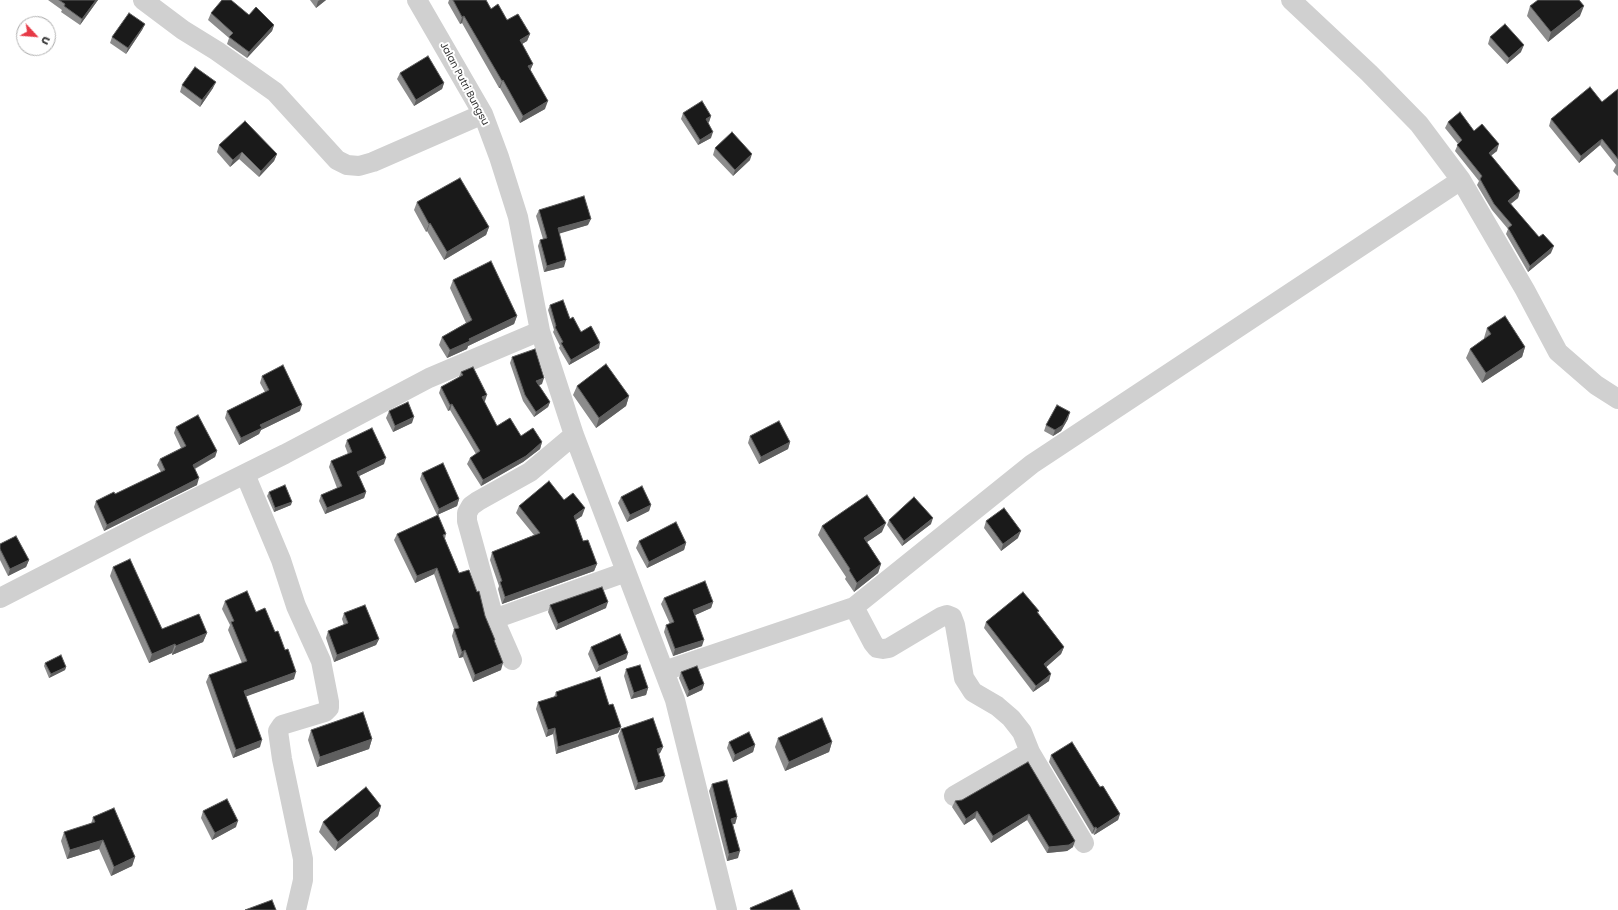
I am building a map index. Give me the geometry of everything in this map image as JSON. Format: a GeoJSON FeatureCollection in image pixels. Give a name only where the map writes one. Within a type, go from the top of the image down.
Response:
{"type":"FeatureCollection","features":[{"type":"Feature","properties":{"kind":"street"},"geometry":{"type":"LineString","coordinates":[[143,0],[183,30],[217,51],[275,92],[336,160],[347,165],[359,166],[373,162],[483,114]]}},
{"type":"Feature","properties":{"kind":"street","name":"Jalan Putri Bungsu"},"geometry":{"type":"LineString","coordinates":[[417,0],[483,114],[500,157],[518,217],[540,331],[574,435],[675,700],[728,910]]}},
{"type":"Feature","properties":{"kind":"street"},"geometry":{"type":"LineString","coordinates":[[1292,0],[1369,73],[1419,124],[1461,180],[1525,290],[1558,352],[1596,385],[1618,399]]}},
{"type":"Feature","properties":{"kind":"street"},"geometry":{"type":"LineString","coordinates":[[664,671],[854,607],[1032,464],[1461,180]]}},
{"type":"Feature","properties":{"kind":"street"},"geometry":{"type":"LineString","coordinates":[[0,598],[245,474],[429,378],[540,331]]}},
{"type":"Feature","properties":{"kind":"street"},"geometry":{"type":"LineString","coordinates":[[512,660],[494,619],[467,521],[467,513],[471,506],[478,501],[530,472],[574,435]]}},
{"type":"Feature","properties":{"kind":"street"},"geometry":{"type":"LineString","coordinates":[[245,474],[281,560],[296,606],[321,661],[329,702],[329,708],[325,712],[282,724],[278,731],[282,759],[303,859],[303,880],[296,910]]}},
{"type":"Feature","properties":{"kind":"street"},"geometry":{"type":"LineString","coordinates":[[494,619],[626,572]]}},
{"type":"Feature","properties":{"kind":"street"},"geometry":{"type":"LineString","coordinates":[[854,607],[873,643],[877,648],[883,649],[889,648],[941,617],[947,615],[952,617],[955,625],[964,678],[973,692],[997,706],[1022,732],[1030,752],[1084,843]]}},
{"type":"Feature","properties":{"kind":"street"},"geometry":{"type":"LineString","coordinates":[[954,796],[1030,752]]}},
{"type":"Feature","properties":{"kind":"building"},"geometry":{"type":"Polygon","coordinates":[[[59,0],[96,0],[82,19],[64,6],[65,4],[59,0]]]}},
{"type":"Feature","properties":{"kind":"building"},"geometry":{"type":"Polygon","coordinates":[[[222,0],[231,0],[249,15],[256,7],[274,25],[249,52],[229,37],[233,33],[211,13],[222,0]]]}},
{"type":"Feature","properties":{"kind":"building"},"geometry":{"type":"Polygon","coordinates":[[[453,0],[486,0],[491,9],[498,4],[507,20],[518,14],[530,34],[520,40],[533,64],[528,66],[548,101],[523,116],[503,80],[502,81],[453,0]]]}},
{"type":"Feature","properties":{"kind":"building"},"geometry":{"type":"Polygon","coordinates":[[[1538,0],[1579,0],[1584,6],[1551,32],[1530,6],[1538,0]]]}},
{"type":"Feature","properties":{"kind":"building"},"geometry":{"type":"Polygon","coordinates":[[[129,13],[145,24],[128,48],[112,37],[129,13]]]}},
{"type":"Feature","properties":{"kind":"building"},"geometry":{"type":"Polygon","coordinates":[[[1505,24],[1524,45],[1509,58],[1490,37],[1505,24]]]}},
{"type":"Feature","properties":{"kind":"building"},"geometry":{"type":"Polygon","coordinates":[[[428,56],[444,83],[416,100],[400,73],[428,56]]]}},
{"type":"Feature","properties":{"kind":"building"},"geometry":{"type":"Polygon","coordinates":[[[195,67],[216,82],[202,100],[182,85],[195,67]]]}},
{"type":"Feature","properties":{"kind":"building"},"geometry":{"type":"Polygon","coordinates":[[[1590,87],[1602,102],[1618,89],[1618,159],[1602,139],[1581,156],[1551,119],[1590,87]]]}},
{"type":"Feature","properties":{"kind":"building"},"geometry":{"type":"Polygon","coordinates":[[[702,101],[711,116],[706,119],[713,132],[700,140],[683,113],[702,101]]]}},
{"type":"Feature","properties":{"kind":"building"},"geometry":{"type":"Polygon","coordinates":[[[1460,112],[1474,131],[1482,124],[1499,144],[1489,153],[1520,191],[1508,201],[1539,237],[1543,234],[1554,246],[1530,266],[1508,228],[1512,225],[1494,204],[1480,179],[1482,176],[1457,145],[1462,140],[1448,122],[1460,112]]]}},
{"type":"Feature","properties":{"kind":"building"},"geometry":{"type":"Polygon","coordinates":[[[245,121],[277,154],[261,171],[242,152],[233,160],[219,145],[245,121]]]}},
{"type":"Feature","properties":{"kind":"building"},"geometry":{"type":"Polygon","coordinates":[[[732,132],[752,154],[735,170],[715,148],[732,132]]]}},
{"type":"Feature","properties":{"kind":"building"},"geometry":{"type":"Polygon","coordinates":[[[460,178],[489,227],[447,252],[417,202],[460,178]]]}},
{"type":"Feature","properties":{"kind":"building"},"geometry":{"type":"Polygon","coordinates":[[[584,196],[591,219],[558,228],[566,260],[547,266],[540,240],[547,238],[539,210],[584,196]]]}},
{"type":"Feature","properties":{"kind":"building"},"geometry":{"type":"Polygon","coordinates":[[[491,261],[517,316],[469,339],[470,341],[450,350],[442,337],[472,320],[453,280],[491,261]]]}},
{"type":"Feature","properties":{"kind":"building"},"geometry":{"type":"Polygon","coordinates":[[[563,300],[570,319],[573,317],[581,332],[591,326],[600,343],[571,360],[561,343],[563,342],[555,327],[550,305],[563,300]]]}},
{"type":"Feature","properties":{"kind":"building"},"geometry":{"type":"Polygon","coordinates":[[[1505,316],[1525,347],[1486,373],[1470,349],[1491,334],[1487,328],[1505,316]]]}},
{"type":"Feature","properties":{"kind":"building"},"geometry":{"type":"Polygon","coordinates":[[[535,349],[544,378],[536,381],[550,402],[536,412],[525,395],[512,357],[535,349]]]}},
{"type":"Feature","properties":{"kind":"building"},"geometry":{"type":"Polygon","coordinates":[[[606,364],[629,396],[599,418],[577,386],[606,364]]]}},
{"type":"Feature","properties":{"kind":"building"},"geometry":{"type":"Polygon","coordinates":[[[283,365],[302,405],[260,425],[262,428],[241,438],[227,411],[269,390],[262,376],[283,365]]]}},
{"type":"Feature","properties":{"kind":"building"},"geometry":{"type":"Polygon","coordinates":[[[473,367],[487,395],[482,397],[497,426],[510,418],[521,436],[533,428],[542,442],[526,456],[483,480],[470,458],[480,451],[452,404],[450,405],[441,387],[463,375],[461,372],[473,367]]]}},
{"type":"Feature","properties":{"kind":"building"},"geometry":{"type":"Polygon","coordinates":[[[408,402],[414,417],[395,426],[389,411],[408,402]]]}},
{"type":"Feature","properties":{"kind":"building"},"geometry":{"type":"Polygon","coordinates":[[[1057,405],[1070,412],[1063,425],[1055,430],[1046,425],[1057,405]]]}},
{"type":"Feature","properties":{"kind":"building"},"geometry":{"type":"Polygon","coordinates":[[[198,415],[217,451],[193,465],[199,478],[107,525],[96,501],[114,492],[115,494],[165,470],[160,459],[186,446],[176,427],[198,415]]]}},
{"type":"Feature","properties":{"kind":"building"},"geometry":{"type":"Polygon","coordinates":[[[779,421],[790,442],[761,457],[750,436],[779,421]]]}},
{"type":"Feature","properties":{"kind":"building"},"geometry":{"type":"Polygon","coordinates":[[[372,428],[386,458],[357,472],[366,492],[327,508],[321,495],[342,486],[331,461],[352,452],[347,440],[372,428]]]}},
{"type":"Feature","properties":{"kind":"building"},"geometry":{"type":"Polygon","coordinates":[[[443,463],[459,499],[439,509],[422,473],[443,463]]]}},
{"type":"Feature","properties":{"kind":"building"},"geometry":{"type":"Polygon","coordinates":[[[549,481],[564,500],[573,493],[585,508],[574,516],[583,541],[588,540],[597,564],[505,597],[500,582],[502,581],[492,552],[540,533],[519,506],[549,481]]]}},
{"type":"Feature","properties":{"kind":"building"},"geometry":{"type":"Polygon","coordinates":[[[285,485],[292,502],[275,508],[269,492],[285,485]]]}},
{"type":"Feature","properties":{"kind":"building"},"geometry":{"type":"Polygon","coordinates":[[[642,486],[651,505],[630,515],[621,497],[642,486]]]}},
{"type":"Feature","properties":{"kind":"building"},"geometry":{"type":"Polygon","coordinates":[[[867,495],[886,523],[864,538],[881,564],[857,583],[849,570],[850,569],[822,526],[867,495]]]}},
{"type":"Feature","properties":{"kind":"building"},"geometry":{"type":"Polygon","coordinates":[[[914,497],[933,518],[904,541],[889,520],[914,497]]]}},
{"type":"Feature","properties":{"kind":"building"},"geometry":{"type":"Polygon","coordinates":[[[1004,508],[1021,531],[1003,544],[986,521],[1004,508]]]}},
{"type":"Feature","properties":{"kind":"building"},"geometry":{"type":"Polygon","coordinates":[[[438,515],[446,534],[443,535],[459,573],[469,570],[477,592],[479,591],[485,616],[503,663],[475,675],[465,650],[462,652],[454,629],[459,628],[437,568],[417,576],[397,534],[438,515]]]}},
{"type":"Feature","properties":{"kind":"building"},"geometry":{"type":"Polygon","coordinates":[[[676,522],[686,543],[649,562],[639,541],[676,522]]]}},
{"type":"Feature","properties":{"kind":"building"},"geometry":{"type":"Polygon","coordinates":[[[16,536],[29,560],[10,569],[0,549],[0,544],[16,536]]]}},
{"type":"Feature","properties":{"kind":"building"},"geometry":{"type":"Polygon","coordinates":[[[130,559],[162,629],[199,614],[207,633],[152,654],[113,567],[130,559]]]}},
{"type":"Feature","properties":{"kind":"building"},"geometry":{"type":"Polygon","coordinates":[[[705,581],[713,602],[693,610],[704,640],[675,649],[666,625],[674,622],[664,598],[705,581]]]}},
{"type":"Feature","properties":{"kind":"building"},"geometry":{"type":"Polygon","coordinates":[[[602,587],[608,602],[558,624],[550,605],[602,587]]]}},
{"type":"Feature","properties":{"kind":"building"},"geometry":{"type":"Polygon","coordinates":[[[247,591],[256,612],[265,608],[275,632],[278,631],[285,650],[288,649],[296,672],[244,691],[262,740],[236,750],[209,675],[247,661],[231,622],[234,621],[225,601],[247,591]]]}},
{"type":"Feature","properties":{"kind":"building"},"geometry":{"type":"Polygon","coordinates":[[[1023,592],[1039,611],[1037,612],[1064,647],[1044,664],[1051,674],[1036,686],[986,622],[1023,592]]]}},
{"type":"Feature","properties":{"kind":"building"},"geometry":{"type":"Polygon","coordinates":[[[365,605],[379,639],[337,655],[328,631],[348,623],[344,613],[365,605]]]}},
{"type":"Feature","properties":{"kind":"building"},"geometry":{"type":"Polygon","coordinates":[[[620,634],[628,653],[599,666],[591,647],[620,634]]]}},
{"type":"Feature","properties":{"kind":"building"},"geometry":{"type":"Polygon","coordinates":[[[61,655],[66,667],[51,674],[45,663],[61,655]]]}},
{"type":"Feature","properties":{"kind":"building"},"geometry":{"type":"Polygon","coordinates":[[[640,665],[648,688],[634,693],[626,669],[640,665]]]}},
{"type":"Feature","properties":{"kind":"building"},"geometry":{"type":"Polygon","coordinates":[[[697,666],[704,684],[689,691],[681,672],[697,666]]]}},
{"type":"Feature","properties":{"kind":"building"},"geometry":{"type":"Polygon","coordinates":[[[600,677],[609,705],[613,704],[621,727],[558,747],[555,728],[548,730],[538,702],[557,696],[556,692],[600,677]]]}},
{"type":"Feature","properties":{"kind":"building"},"geometry":{"type":"Polygon","coordinates":[[[363,712],[372,739],[320,757],[311,730],[363,712]]]}},
{"type":"Feature","properties":{"kind":"building"},"geometry":{"type":"Polygon","coordinates":[[[653,718],[663,747],[657,749],[665,776],[638,783],[621,729],[653,718]]]}},
{"type":"Feature","properties":{"kind":"building"},"geometry":{"type":"Polygon","coordinates":[[[822,718],[832,742],[789,762],[778,738],[822,718]]]}},
{"type":"Feature","properties":{"kind":"building"},"geometry":{"type":"Polygon","coordinates":[[[749,732],[755,745],[735,755],[729,742],[749,732]]]}},
{"type":"Feature","properties":{"kind":"building"},"geometry":{"type":"Polygon","coordinates":[[[1072,742],[1100,787],[1103,786],[1120,814],[1097,829],[1096,827],[1094,828],[1051,755],[1072,742]]]}},
{"type":"Feature","properties":{"kind":"building"},"geometry":{"type":"Polygon","coordinates":[[[1028,762],[1075,841],[1069,845],[1049,847],[1029,814],[993,836],[977,811],[966,819],[955,801],[962,800],[1028,762]]]}},
{"type":"Feature","properties":{"kind":"building"},"geometry":{"type":"Polygon","coordinates":[[[727,780],[737,817],[731,819],[740,851],[729,854],[712,784],[727,780]]]}},
{"type":"Feature","properties":{"kind":"building"},"geometry":{"type":"Polygon","coordinates":[[[366,787],[381,806],[338,842],[323,822],[366,787]]]}},
{"type":"Feature","properties":{"kind":"building"},"geometry":{"type":"Polygon","coordinates":[[[227,799],[238,821],[215,833],[203,811],[227,799]]]}},
{"type":"Feature","properties":{"kind":"building"},"geometry":{"type":"Polygon","coordinates":[[[114,808],[135,857],[114,867],[103,840],[70,850],[64,832],[95,822],[93,817],[114,808]]]}},
{"type":"Feature","properties":{"kind":"building"},"geometry":{"type":"Polygon","coordinates":[[[792,890],[800,910],[751,910],[750,908],[792,890]]]}},
{"type":"Feature","properties":{"kind":"building"},"geometry":{"type":"Polygon","coordinates":[[[272,900],[276,910],[245,910],[272,900]]]}}]}
